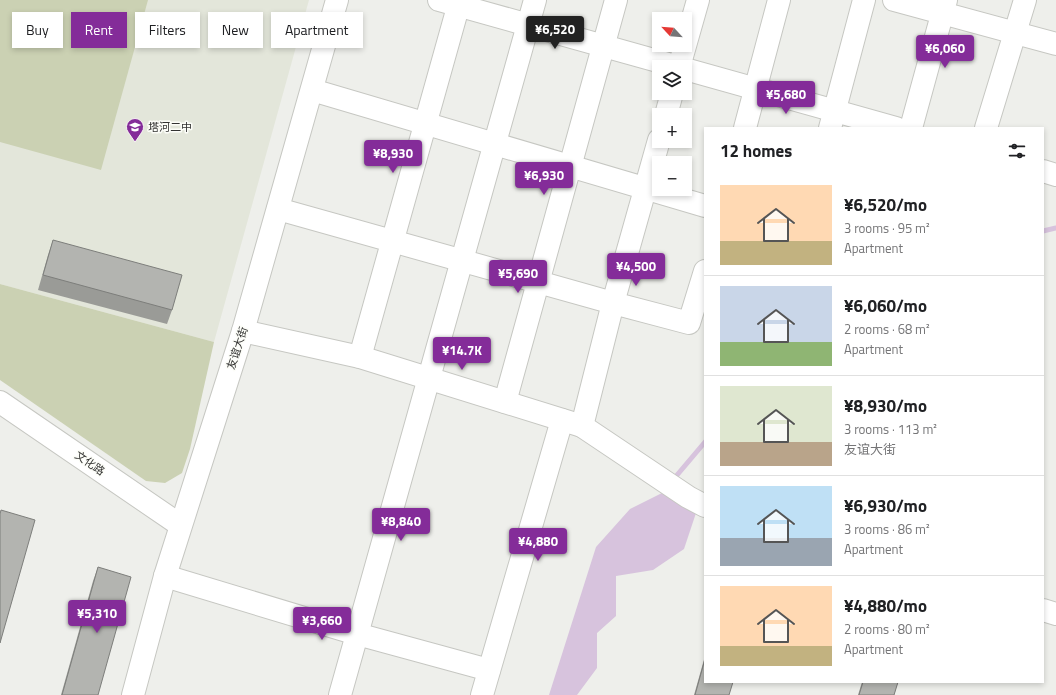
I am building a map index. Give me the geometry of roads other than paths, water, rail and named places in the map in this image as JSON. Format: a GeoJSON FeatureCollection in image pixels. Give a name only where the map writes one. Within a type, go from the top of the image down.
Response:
{"type":"FeatureCollection","features":[{"type":"Feature","properties":{"kind":"street","name":"友谊大街"},"geometry":{"type":"LineString","coordinates":[[133,695],[165,576],[243,330],[337,0]]}},
{"type":"Feature","properties":{"kind":"street"},"geometry":{"type":"LineString","coordinates":[[340,695],[535,0]]}},
{"type":"Feature","properties":{"kind":"street"},"geometry":{"type":"LineString","coordinates":[[504,402],[616,0]]}},
{"type":"Feature","properties":{"kind":"street"},"geometry":{"type":"LineString","coordinates":[[681,60],[698,0]]}},
{"type":"Feature","properties":{"kind":"street"},"geometry":{"type":"LineString","coordinates":[[745,127],[779,0]]}},
{"type":"Feature","properties":{"kind":"street"},"geometry":{"type":"LineString","coordinates":[[832,119],[864,0]]}},
{"type":"Feature","properties":{"kind":"street"},"geometry":{"type":"LineString","coordinates":[[894,0],[944,7],[1015,33],[1056,44]]}},
{"type":"Feature","properties":{"kind":"street"},"geometry":{"type":"LineString","coordinates":[[986,127],[1025,0]]}},
{"type":"Feature","properties":{"kind":"street"},"geometry":{"type":"LineString","coordinates":[[360,357],[426,123],[453,2],[528,25],[654,60]]}},
{"type":"Feature","properties":{"kind":"street"},"geometry":{"type":"LineString","coordinates":[[911,127],[944,7]]}},
{"type":"Feature","properties":{"kind":"street"},"geometry":{"type":"LineString","coordinates":[[692,71],[756,89],[832,119],[889,127]]}},
{"type":"Feature","properties":{"kind":"street"},"geometry":{"type":"LineString","coordinates":[[312,90],[704,206]]}},
{"type":"Feature","properties":{"kind":"street"},"geometry":{"type":"LineString","coordinates":[[482,695],[489,670],[613,304],[657,148]]}},
{"type":"Feature","properties":{"kind":"street"},"geometry":{"type":"LineString","coordinates":[[1044,171],[1056,174]]}},
{"type":"Feature","properties":{"kind":"street"},"geometry":{"type":"LineString","coordinates":[[278,209],[613,304],[689,323],[704,274]]}},
{"type":"Feature","properties":{"kind":"street"},"geometry":{"type":"LineString","coordinates":[[243,330],[360,357],[572,423],[697,502]]}},
{"type":"Feature","properties":{"kind":"street","name":"文化路"},"geometry":{"type":"LineString","coordinates":[[0,402],[180,525]]}},
{"type":"Feature","properties":{"kind":"street"},"geometry":{"type":"LineString","coordinates":[[165,576],[357,634],[489,670]]}},
{"type":"Feature","properties":{"kind":"street"},"geometry":{"type":"LineString","coordinates":[[1044,610],[1056,614]]}},
{"type":"Feature","properties":{"kind":"waterway"},"geometry":{"type":"LineString","coordinates":[[1044,231],[1056,228]]}},
{"type":"Feature","properties":{"kind":"waterway"},"geometry":{"type":"LineString","coordinates":[[672,481],[704,443]]}},
{"type":"Feature","properties":{"kind":"place","name":"塔河二中"},"geometry":{"type":"Point","coordinates":[135,142]}}]}
